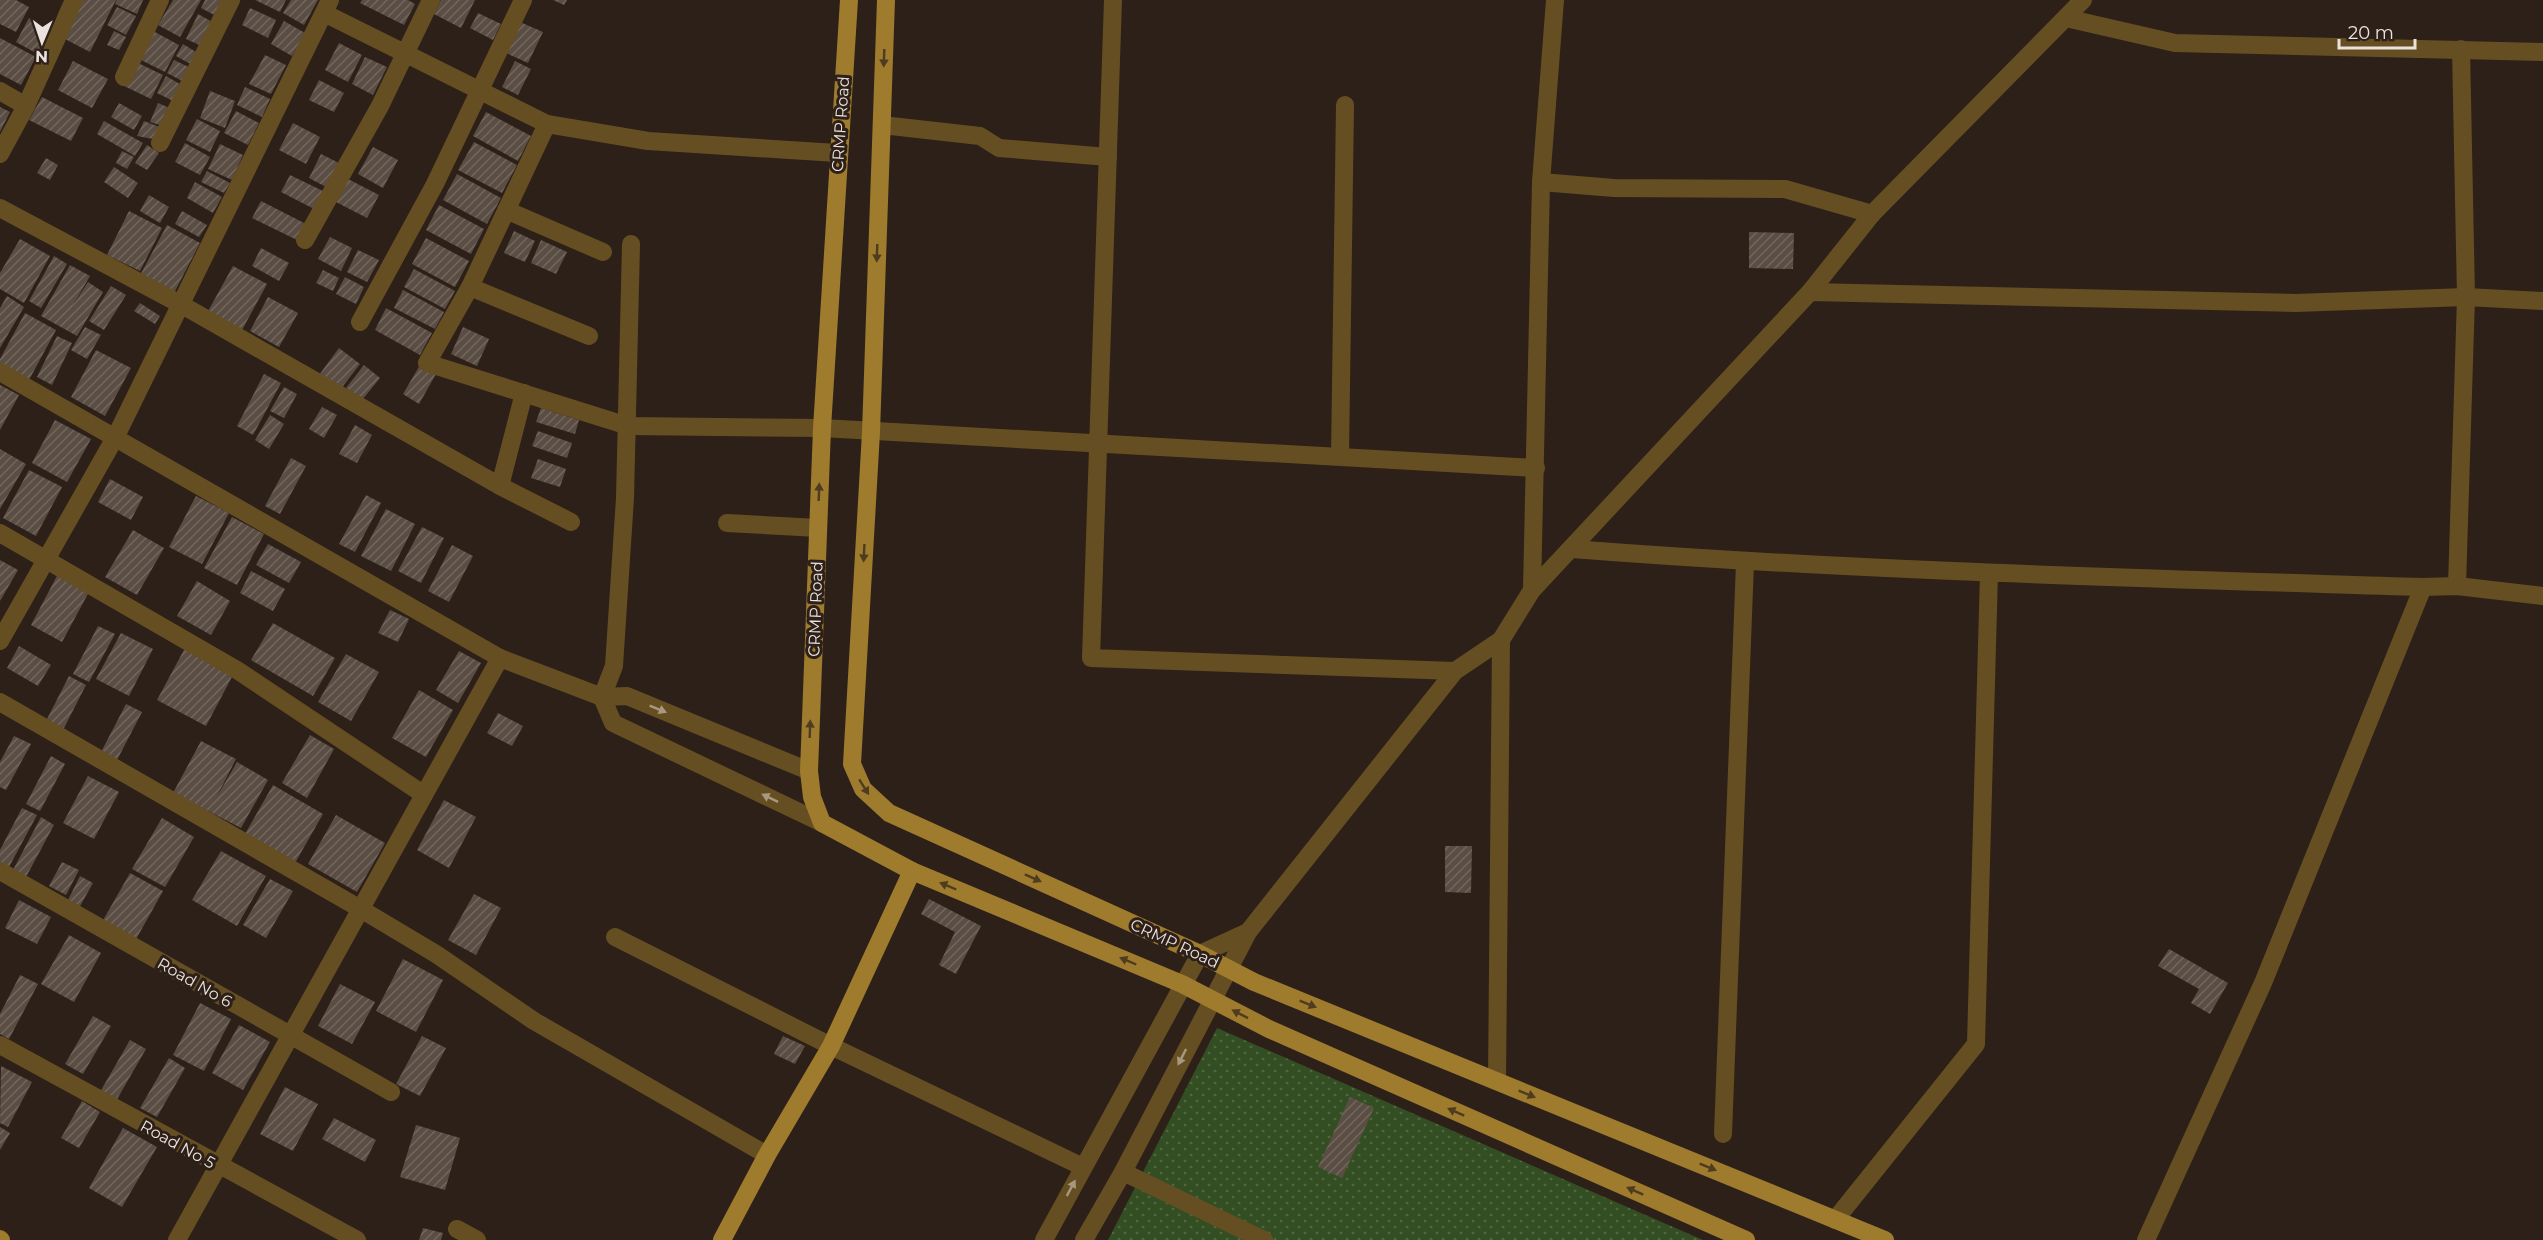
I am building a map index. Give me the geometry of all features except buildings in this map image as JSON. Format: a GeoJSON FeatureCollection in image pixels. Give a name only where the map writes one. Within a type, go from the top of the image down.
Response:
{"type":"FeatureCollection","features":[{"type":"Feature","properties":{"kind":"main road","name":"CRMP Road"},"geometry":{"type":"LineString","coordinates":[[849,0],[837,153],[822,428],[809,771],[812,797],[822,823],[912,872],[1182,984],[1269,1029],[1746,1240]]}},
{"type":"Feature","properties":{"kind":"main road","name":"CRMP Road"},"geometry":{"type":"LineString","coordinates":[[886,0],[871,432],[852,764],[863,789],[889,813],[1200,954],[1254,982],[1885,1240]]}},
{"type":"Feature","properties":{"kind":"main road"},"geometry":{"type":"LineString","coordinates":[[722,1240],[767,1155],[831,1046],[912,872]]}},
{"type":"Feature","properties":{"kind":"street"},"geometry":{"type":"LineString","coordinates":[[0,153],[26,106],[74,0]]}},
{"type":"Feature","properties":{"kind":"street"},"geometry":{"type":"LineString","coordinates":[[124,77],[160,0]]}},
{"type":"Feature","properties":{"kind":"street"},"geometry":{"type":"LineString","coordinates":[[160,143],[231,0]]}},
{"type":"Feature","properties":{"kind":"street"},"geometry":{"type":"LineString","coordinates":[[305,240],[406,52],[431,0]]}},
{"type":"Feature","properties":{"kind":"street"},"geometry":{"type":"LineString","coordinates":[[360,322],[435,184],[523,0]]}},
{"type":"Feature","properties":{"kind":"street"},"geometry":{"type":"LineString","coordinates":[[1113,0],[1091,658],[1455,671]]}},
{"type":"Feature","properties":{"kind":"street"},"geometry":{"type":"LineString","coordinates":[[1532,590],[1541,182],[1556,0]]}},
{"type":"Feature","properties":{"kind":"street"},"geometry":{"type":"LineString","coordinates":[[1084,1240],[1123,1172],[1211,999],[1230,969],[1248,932],[1455,671],[1501,640],[1532,590],[1810,292],[1872,214],[2083,0]]}},
{"type":"Feature","properties":{"kind":"street"},"geometry":{"type":"LineString","coordinates":[[0,641],[45,557],[116,436],[327,7],[406,52],[547,124],[648,141],[837,153]]}},
{"type":"Feature","properties":{"kind":"street"},"geometry":{"type":"LineString","coordinates":[[2066,18],[2175,43],[2543,52]]}},
{"type":"Feature","properties":{"kind":"street"},"geometry":{"type":"LineString","coordinates":[[2457,586],[2466,297],[2461,49]]}},
{"type":"Feature","properties":{"kind":"street"},"geometry":{"type":"LineString","coordinates":[[0,91],[26,106]]}},
{"type":"Feature","properties":{"kind":"street"},"geometry":{"type":"LineString","coordinates":[[1340,456],[1345,105]]}},
{"type":"Feature","properties":{"kind":"street"},"geometry":{"type":"LineString","coordinates":[[547,124],[470,287],[428,363],[628,426],[822,428],[1536,468]]}},
{"type":"Feature","properties":{"kind":"street"},"geometry":{"type":"LineString","coordinates":[[882,125],[980,136],[999,148],[1108,157]]}},
{"type":"Feature","properties":{"kind":"street"},"geometry":{"type":"LineString","coordinates":[[1541,182],[1614,188],[1785,189],[1872,214]]}},
{"type":"Feature","properties":{"kind":"street"},"geometry":{"type":"LineString","coordinates":[[0,208],[182,305],[500,486],[571,522]]}},
{"type":"Feature","properties":{"kind":"street"},"geometry":{"type":"LineString","coordinates":[[506,210],[603,252]]}},
{"type":"Feature","properties":{"kind":"street"},"geometry":{"type":"LineString","coordinates":[[632,244],[628,426],[614,666],[602,698],[613,723],[822,823]]}},
{"type":"Feature","properties":{"kind":"street"},"geometry":{"type":"LineString","coordinates":[[470,287],[590,336]]}},
{"type":"Feature","properties":{"kind":"street"},"geometry":{"type":"LineString","coordinates":[[1810,292],[2295,303],[2466,297],[2543,301]]}},
{"type":"Feature","properties":{"kind":"street"},"geometry":{"type":"LineString","coordinates":[[0,372],[116,436],[500,658],[602,698],[627,696],[809,771]]}},
{"type":"Feature","properties":{"kind":"street"},"geometry":{"type":"LineString","coordinates":[[500,486],[524,393]]}},
{"type":"Feature","properties":{"kind":"street"},"geometry":{"type":"LineString","coordinates":[[727,524],[818,528]]}},
{"type":"Feature","properties":{"kind":"street"},"geometry":{"type":"LineString","coordinates":[[0,533],[237,670],[423,794]]}},
{"type":"Feature","properties":{"kind":"street"},"geometry":{"type":"LineString","coordinates":[[1572,549],[1745,563],[2422,587],[2457,586],[2543,596]]}},
{"type":"Feature","properties":{"kind":"street"},"geometry":{"type":"LineString","coordinates":[[1723,1134],[1745,563]]}},
{"type":"Feature","properties":{"kind":"street"},"geometry":{"type":"LineString","coordinates":[[1835,1220],[1976,1044],[1989,573]]}},
{"type":"Feature","properties":{"kind":"street"},"geometry":{"type":"LineString","coordinates":[[2146,1240],[2263,983],[2422,587]]}},
{"type":"Feature","properties":{"kind":"street"},"geometry":{"type":"LineString","coordinates":[[1497,1081],[1501,640]]}},
{"type":"Feature","properties":{"kind":"street"},"geometry":{"type":"LineString","coordinates":[[177,1240],[359,908],[500,658]]}},
{"type":"Feature","properties":{"kind":"street"},"geometry":{"type":"LineString","coordinates":[[0,702],[359,908],[435,954],[534,1021],[767,1155]]}},
{"type":"Feature","properties":{"kind":"street","name":"Road No 6"},"geometry":{"type":"LineString","coordinates":[[0,871],[391,1092]]}},
{"type":"Feature","properties":{"kind":"street"},"geometry":{"type":"LineString","coordinates":[[1044,1240],[1200,954],[1248,932]]}},
{"type":"Feature","properties":{"kind":"street"},"geometry":{"type":"LineString","coordinates":[[615,937],[831,1046],[1083,1167]]}},
{"type":"Feature","properties":{"kind":"street","name":"Road No 5"},"geometry":{"type":"LineString","coordinates":[[0,1044],[219,1167],[357,1240]]}},
{"type":"Feature","properties":{"kind":"street"},"geometry":{"type":"LineString","coordinates":[[1123,1172],[1264,1240]]}},
{"type":"Feature","properties":{"kind":"street"},"geometry":{"type":"LineString","coordinates":[[457,1229],[477,1240]]}},
{"type":"Feature","properties":{"kind":"green space"},"geometry":{"type":"Polygon","coordinates":[[[1217,1028],[1703,1240],[1108,1240],[1217,1028]]]}}]}
